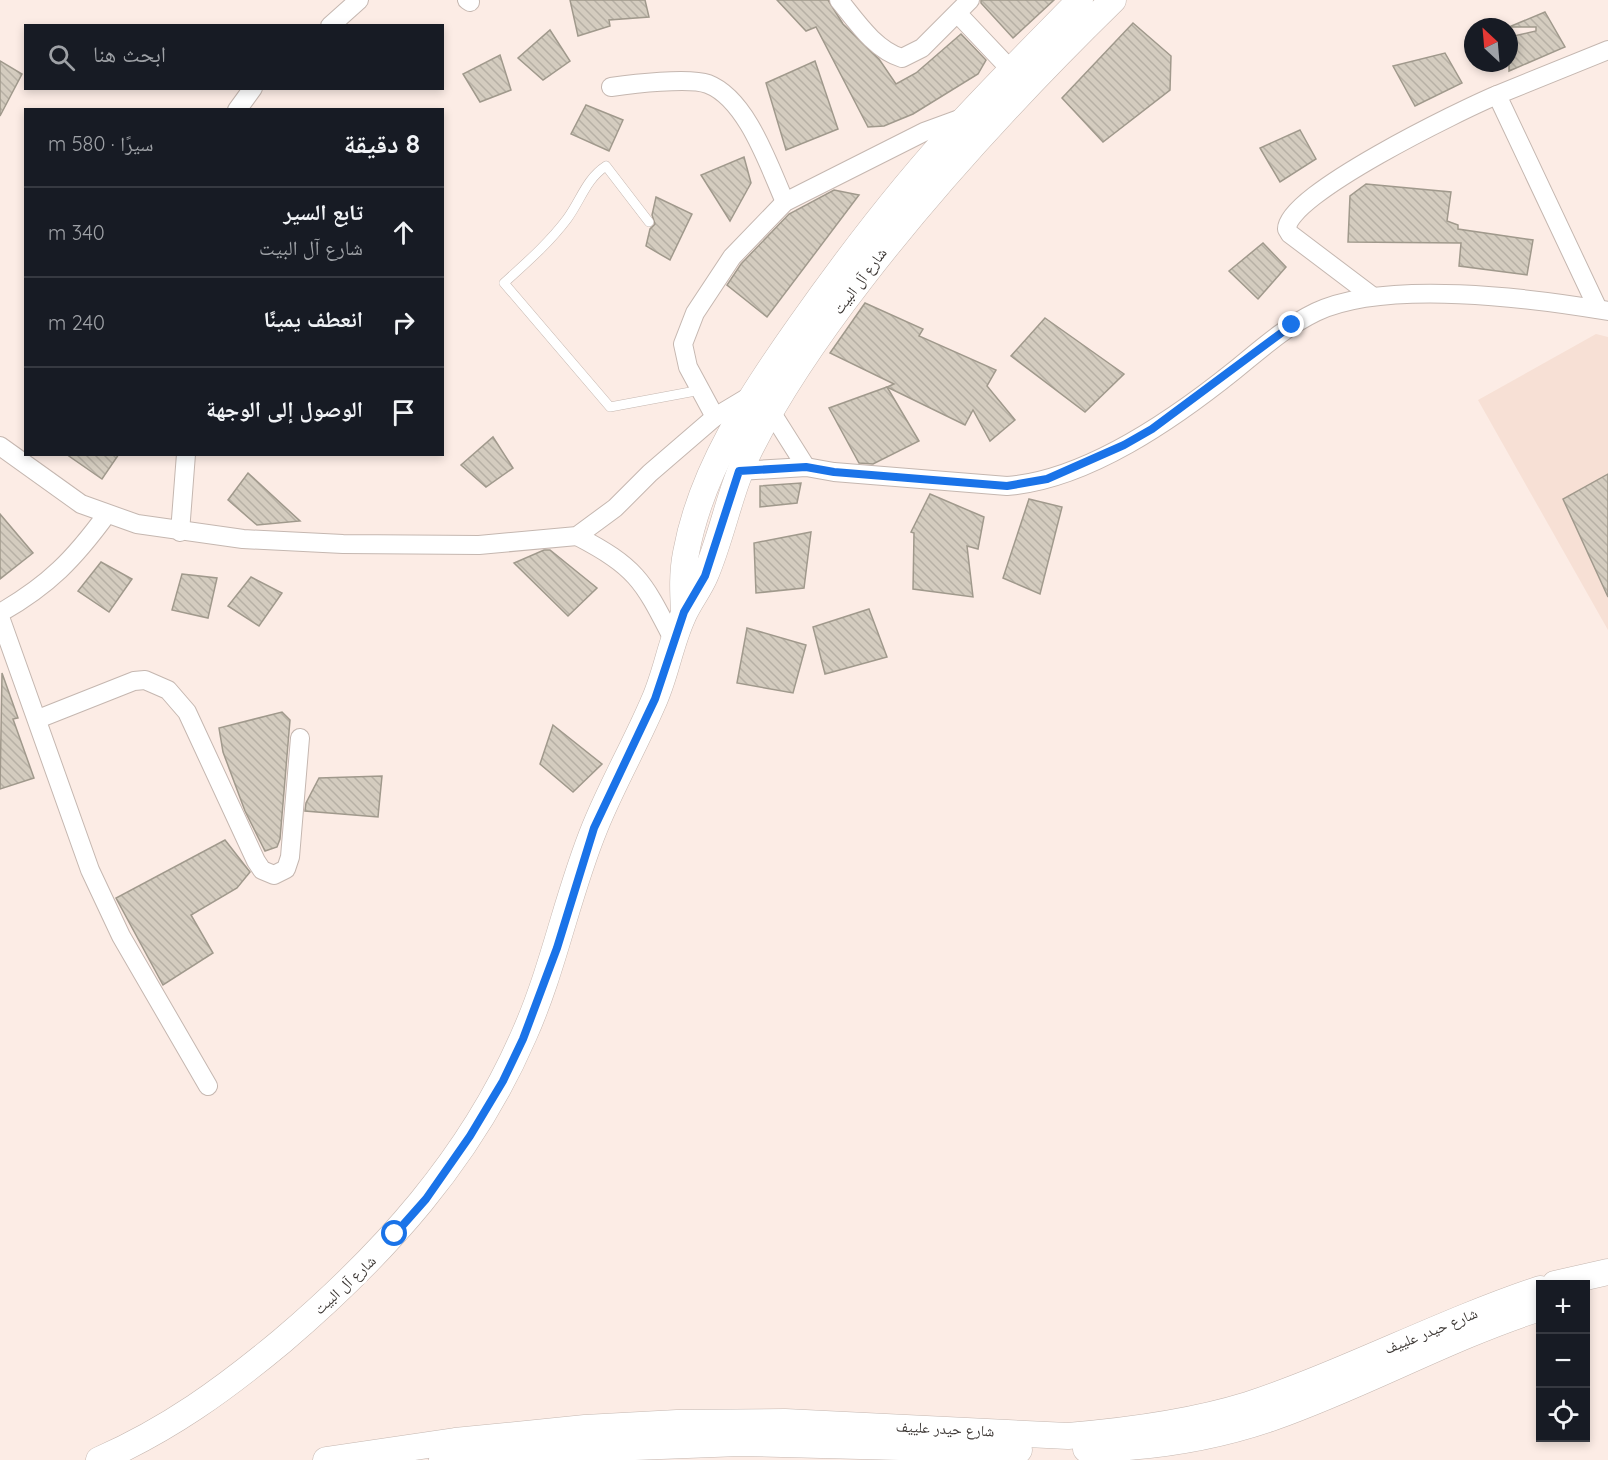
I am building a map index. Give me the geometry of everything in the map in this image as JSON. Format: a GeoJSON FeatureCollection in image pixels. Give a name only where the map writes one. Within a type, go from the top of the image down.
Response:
{"type":"FeatureCollection","features":[{"type":"Feature","properties":{"kind":"street"},"geometry":{"type":"LineString","coordinates":[[332,24],[359,0]]}},
{"type":"Feature","properties":{"kind":"street"},"geometry":{"type":"LineString","coordinates":[[839,0],[879,45],[892,55],[902,58],[922,48],[970,0]]}},
{"type":"Feature","properties":{"kind":"street","name":"شارع آل البيت"},"geometry":{"type":"LineString","coordinates":[[684,612],[683,575],[692,526],[721,454],[760,403],[793,354],[835,276],[967,117],[1080,0]]}},
{"type":"Feature","properties":{"kind":"street","name":"شارع آل البيت"},"geometry":{"type":"LineString","coordinates":[[793,354],[967,150],[1113,0]]}},
{"type":"Feature","properties":{"kind":"street"},"geometry":{"type":"LineString","coordinates":[[958,14],[1011,70]]}},
{"type":"Feature","properties":{"kind":"street"},"geometry":{"type":"LineString","coordinates":[[1372,296],[1290,234],[1287,229],[1289,218],[1304,202],[1365,163],[1473,105],[1608,50]]}},
{"type":"Feature","properties":{"kind":"street"},"geometry":{"type":"LineString","coordinates":[[611,87],[643,82],[696,83],[707,84],[719,91],[742,114],[785,202]]}},
{"type":"Feature","properties":{"kind":"street"},"geometry":{"type":"LineString","coordinates":[[238,108],[252,90]]}},
{"type":"Feature","properties":{"kind":"street"},"geometry":{"type":"LineString","coordinates":[[1497,95],[1603,310]]}},
{"type":"Feature","properties":{"kind":"street"},"geometry":{"type":"LineString","coordinates":[[715,417],[685,357],[683,344],[686,330],[732,257],[785,202],[924,132],[967,117]]}},
{"type":"Feature","properties":{"kind":"street"},"geometry":{"type":"LineString","coordinates":[[739,471],[806,467],[834,472],[1007,486],[1047,479],[1115,449],[1152,429],[1292,325],[1317,311],[1372,296],[1477,296],[1603,310]]}},
{"type":"Feature","properties":{"kind":"street"},"geometry":{"type":"LineString","coordinates":[[577,536],[615,508],[650,473],[715,417],[760,403],[806,467]]}},
{"type":"Feature","properties":{"kind":"street","name":"شارع آل البيت"},"geometry":{"type":"LineString","coordinates":[[99,1460],[140,1442],[210,1399],[328,1302],[373,1259],[426,1199],[464,1145],[503,1081],[539,1000],[594,828],[655,699],[684,612],[705,576],[760,403]]}},
{"type":"Feature","properties":{"kind":"street"},"geometry":{"type":"LineString","coordinates":[[0,446],[81,504],[137,524],[180,532],[288,541],[440,546],[577,536],[611,554],[635,572],[649,592],[674,640]]}},
{"type":"Feature","properties":{"kind":"street"},"geometry":{"type":"LineString","coordinates":[[180,532],[186,456]]}},
{"type":"Feature","properties":{"kind":"street"},"geometry":{"type":"LineString","coordinates":[[107,514],[62,570],[0,615],[90,870],[107,910],[208,1086]]}},
{"type":"Feature","properties":{"kind":"street"},"geometry":{"type":"LineString","coordinates":[[38,719],[134,681],[155,682],[168,690],[187,712],[256,861],[262,870],[274,874],[285,869],[290,857],[300,738]]}},
{"type":"Feature","properties":{"kind":"street"},"geometry":{"type":"LineString","coordinates":[[1573,1280],[1608,1272]]}},
{"type":"Feature","properties":{"kind":"street"},"geometry":{"type":"LineString","coordinates":[[1590,1293],[1608,1289]]}},
{"type":"Feature","properties":{"kind":"street","name":"شارع حيدر علييف"},"geometry":{"type":"LineString","coordinates":[[326,1460],[455,1441],[585,1428],[676,1423],[785,1422],[1050,1435],[1106,1433],[1195,1419],[1247,1405],[1536,1291]]}},
{"type":"Feature","properties":{"kind":"street","name":"شارع حيدر علييف"},"geometry":{"type":"LineString","coordinates":[[434,1460],[568,1450],[740,1443],[782,1452],[1123,1449],[1187,1441],[1275,1417],[1434,1349],[1536,1310]]}},
{"type":"Feature","properties":{"kind":"street","name":"شارع آل البيت"},"geometry":{"type":"LineString","coordinates":[[122,1460],[140,1442]]}},
{"type":"Feature","properties":{"kind":"lane"},"geometry":{"type":"LineString","coordinates":[[649,222],[606,166],[594,174],[567,218],[535,255],[504,283],[610,407],[701,390]]}},
{"type":"Feature","properties":{"kind":"shaded area"},"geometry":{"type":"Polygon","coordinates":[[[1596,334],[1608,337],[1608,630],[1478,400],[1596,334]]]}},
{"type":"Feature","properties":{"kind":"building"},"geometry":{"type":"Polygon","coordinates":[[[570,0],[645,0],[649,17],[609,20],[610,26],[578,36],[570,0]]]}},
{"type":"Feature","properties":{"kind":"building"},"geometry":{"type":"Polygon","coordinates":[[[777,0],[828,0],[843,24],[879,59],[896,84],[916,73],[961,34],[986,60],[978,74],[913,114],[884,126],[868,127],[816,27],[806,31],[777,0]]]}},
{"type":"Feature","properties":{"kind":"building"},"geometry":{"type":"Polygon","coordinates":[[[981,0],[1054,0],[1013,38],[981,3],[981,0]]]}},
{"type":"Feature","properties":{"kind":"building"},"geometry":{"type":"Polygon","coordinates":[[[1545,12],[1565,47],[1518,67],[1518,35],[1536,31],[1536,27],[1518,27],[1518,23],[1545,12]]]}},
{"type":"Feature","properties":{"kind":"building"},"geometry":{"type":"Polygon","coordinates":[[[1133,23],[1171,56],[1170,90],[1103,142],[1062,98],[1133,23]]]}},
{"type":"Feature","properties":{"kind":"building"},"geometry":{"type":"Polygon","coordinates":[[[550,30],[570,61],[543,80],[518,58],[550,30]]]}},
{"type":"Feature","properties":{"kind":"building"},"geometry":{"type":"Polygon","coordinates":[[[1445,53],[1462,83],[1415,106],[1393,66],[1445,53]]]}},
{"type":"Feature","properties":{"kind":"building"},"geometry":{"type":"Polygon","coordinates":[[[500,55],[511,90],[480,102],[463,74],[500,55]]]}},
{"type":"Feature","properties":{"kind":"building"},"geometry":{"type":"Polygon","coordinates":[[[0,61],[22,74],[0,116],[0,61]]]}},
{"type":"Feature","properties":{"kind":"building"},"geometry":{"type":"Polygon","coordinates":[[[815,61],[838,129],[786,150],[766,83],[815,61]]]}},
{"type":"Feature","properties":{"kind":"building"},"geometry":{"type":"Polygon","coordinates":[[[586,105],[623,120],[609,151],[571,134],[586,105]]]}},
{"type":"Feature","properties":{"kind":"building"},"geometry":{"type":"Polygon","coordinates":[[[1300,130],[1316,159],[1280,182],[1260,148],[1300,130]]]}},
{"type":"Feature","properties":{"kind":"building"},"geometry":{"type":"Polygon","coordinates":[[[744,157],[751,183],[730,221],[701,175],[744,157]]]}},
{"type":"Feature","properties":{"kind":"building"},"geometry":{"type":"Polygon","coordinates":[[[1366,184],[1451,192],[1447,221],[1458,225],[1458,229],[1533,240],[1527,275],[1459,266],[1461,243],[1348,242],[1350,196],[1366,184]]]}},
{"type":"Feature","properties":{"kind":"building"},"geometry":{"type":"Polygon","coordinates":[[[834,190],[859,195],[767,317],[727,285],[741,264],[789,214],[834,190]]]}},
{"type":"Feature","properties":{"kind":"building"},"geometry":{"type":"Polygon","coordinates":[[[656,197],[692,214],[670,260],[646,246],[650,229],[655,224],[652,215],[656,197]]]}},
{"type":"Feature","properties":{"kind":"building"},"geometry":{"type":"Polygon","coordinates":[[[1263,243],[1286,267],[1258,299],[1229,271],[1263,243]]]}},
{"type":"Feature","properties":{"kind":"building"},"geometry":{"type":"Polygon","coordinates":[[[865,303],[923,329],[919,336],[996,370],[987,386],[1015,420],[990,441],[973,410],[965,425],[887,387],[894,384],[830,353],[865,303]]]}},
{"type":"Feature","properties":{"kind":"building"},"geometry":{"type":"Polygon","coordinates":[[[1045,318],[1124,374],[1085,412],[1011,356],[1045,318]]]}},
{"type":"Feature","properties":{"kind":"building"},"geometry":{"type":"Polygon","coordinates":[[[887,387],[919,441],[873,464],[859,463],[829,408],[887,387]]]}},
{"type":"Feature","properties":{"kind":"building"},"geometry":{"type":"Polygon","coordinates":[[[493,437],[513,468],[486,487],[461,465],[493,437]]]}},
{"type":"Feature","properties":{"kind":"building"},"geometry":{"type":"Polygon","coordinates":[[[69,456],[118,456],[102,479],[69,456]]]}},
{"type":"Feature","properties":{"kind":"building"},"geometry":{"type":"Polygon","coordinates":[[[248,473],[300,521],[257,525],[228,500],[248,473]]]}},
{"type":"Feature","properties":{"kind":"building"},"geometry":{"type":"Polygon","coordinates":[[[1608,474],[1608,597],[1563,499],[1608,474]]]}},
{"type":"Feature","properties":{"kind":"building"},"geometry":{"type":"Polygon","coordinates":[[[801,483],[797,503],[760,507],[760,486],[801,483]]]}},
{"type":"Feature","properties":{"kind":"building"},"geometry":{"type":"Polygon","coordinates":[[[930,494],[984,517],[978,549],[967,546],[973,597],[913,589],[914,533],[911,532],[930,494]]]}},
{"type":"Feature","properties":{"kind":"building"},"geometry":{"type":"Polygon","coordinates":[[[1029,499],[1062,507],[1040,594],[1003,578],[1029,499]]]}},
{"type":"Feature","properties":{"kind":"building"},"geometry":{"type":"Polygon","coordinates":[[[0,514],[33,553],[0,579],[0,514]]]}},
{"type":"Feature","properties":{"kind":"building"},"geometry":{"type":"Polygon","coordinates":[[[811,532],[804,588],[756,593],[754,543],[811,532]]]}},
{"type":"Feature","properties":{"kind":"building"},"geometry":{"type":"Polygon","coordinates":[[[544,550],[550,550],[597,588],[568,616],[514,563],[544,550]]]}},
{"type":"Feature","properties":{"kind":"building"},"geometry":{"type":"Polygon","coordinates":[[[101,562],[132,579],[109,612],[78,591],[101,562]]]}},
{"type":"Feature","properties":{"kind":"building"},"geometry":{"type":"Polygon","coordinates":[[[182,574],[217,578],[208,618],[172,610],[182,574]]]}},
{"type":"Feature","properties":{"kind":"building"},"geometry":{"type":"Polygon","coordinates":[[[251,577],[282,593],[259,626],[228,606],[251,577]]]}},
{"type":"Feature","properties":{"kind":"building"},"geometry":{"type":"Polygon","coordinates":[[[869,609],[887,657],[825,674],[813,627],[869,609]]]}},
{"type":"Feature","properties":{"kind":"building"},"geometry":{"type":"Polygon","coordinates":[[[747,628],[806,645],[793,693],[737,683],[747,628]]]}},
{"type":"Feature","properties":{"kind":"building"},"geometry":{"type":"Polygon","coordinates":[[[2,673],[18,718],[13,719],[34,778],[0,789],[2,673]]]}},
{"type":"Feature","properties":{"kind":"building"},"geometry":{"type":"Polygon","coordinates":[[[282,712],[290,720],[280,839],[277,847],[265,851],[245,811],[223,752],[219,728],[282,712]]]}},
{"type":"Feature","properties":{"kind":"building"},"geometry":{"type":"Polygon","coordinates":[[[553,725],[602,764],[573,792],[540,764],[553,725]]]}},
{"type":"Feature","properties":{"kind":"building"},"geometry":{"type":"Polygon","coordinates":[[[382,776],[378,817],[305,811],[306,803],[319,778],[382,776]]]}},
{"type":"Feature","properties":{"kind":"building"},"geometry":{"type":"Polygon","coordinates":[[[225,840],[250,872],[237,888],[191,915],[213,953],[163,985],[116,898],[225,840]]]}},
{"type":"Feature","properties":{"kind":"route"},"geometry":{"type":"LineString","coordinates":[[395,1234],[446,1173],[503,1081],[523,1039],[557,948],[581,864],[594,828],[655,699],[684,612],[705,576],[739,471],[806,467],[834,472],[1007,486],[1047,479],[1124,445],[1152,429],[1203,394],[1292,325]]}}]}
